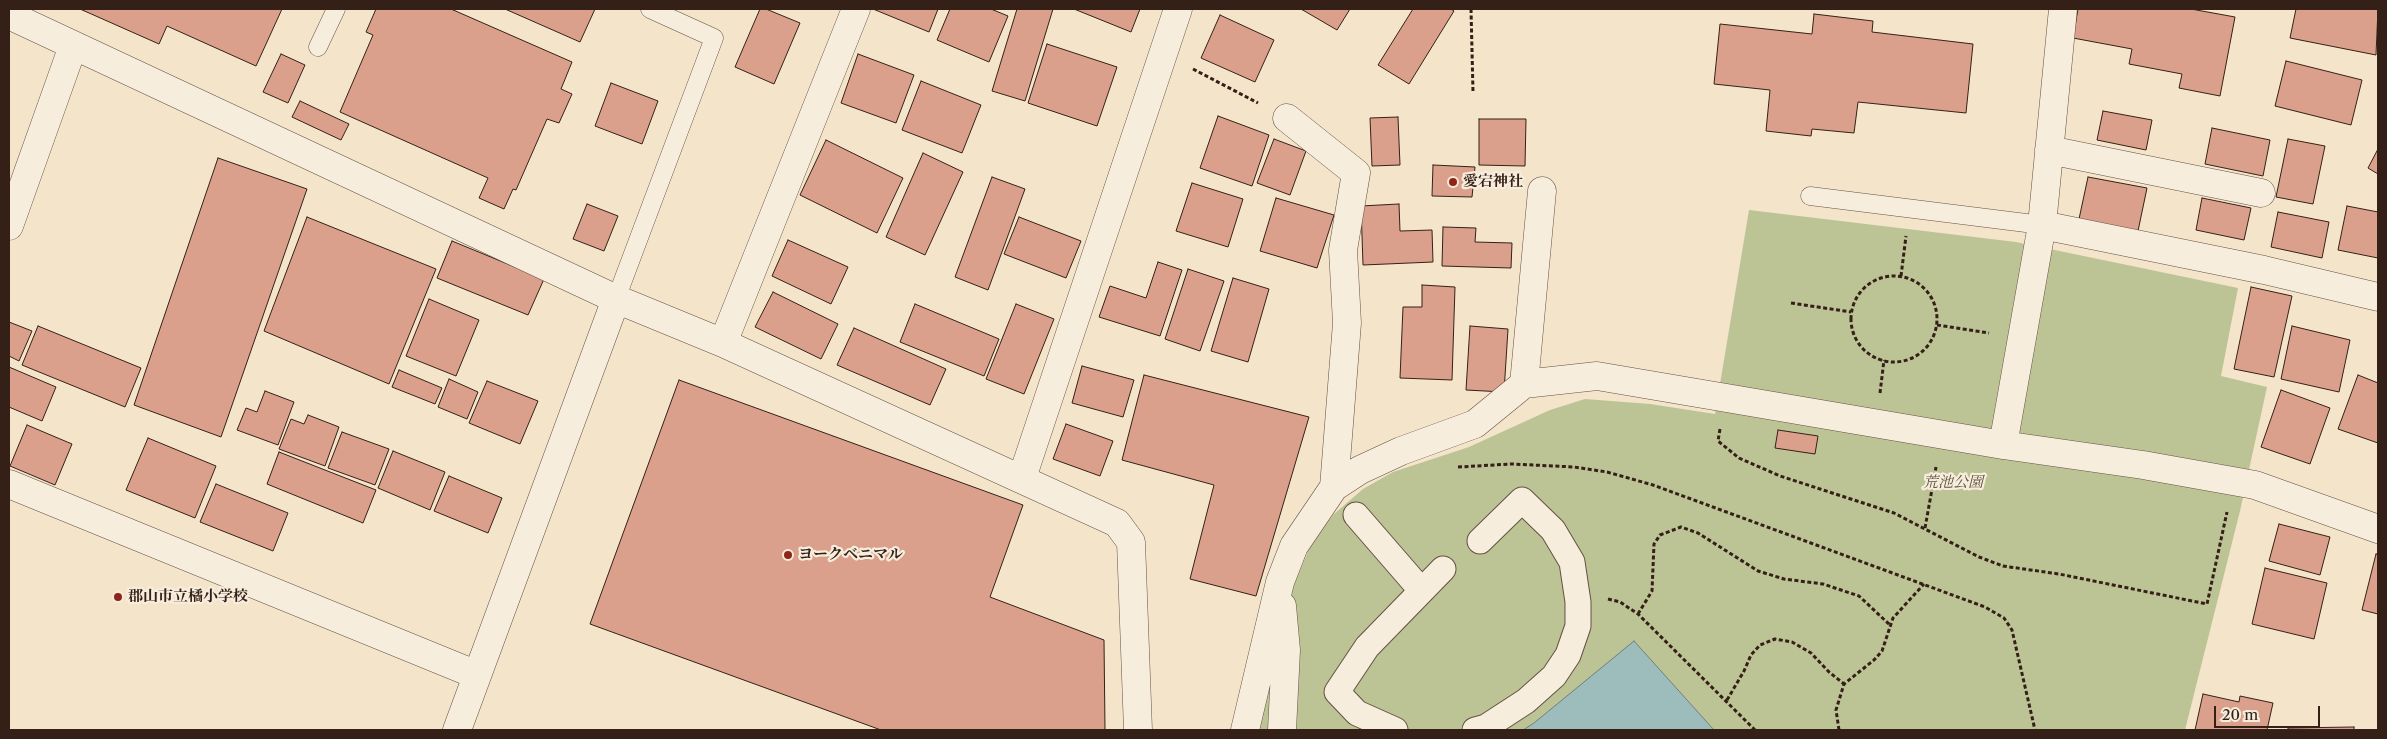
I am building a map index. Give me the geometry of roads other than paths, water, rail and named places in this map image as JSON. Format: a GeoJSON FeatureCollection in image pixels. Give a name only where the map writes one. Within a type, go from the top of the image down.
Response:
{"type":"FeatureCollection","features":[{"type":"Feature","properties":{"kind":"street"},"geometry":{"type":"LineString","coordinates":[[723,343],[856,9]]}},
{"type":"Feature","properties":{"kind":"street"},"geometry":{"type":"LineString","coordinates":[[1022,478],[1178,9]]}},
{"type":"Feature","properties":{"kind":"street"},"geometry":{"type":"LineString","coordinates":[[2003,446],[2042,225],[2063,9]]}},
{"type":"Feature","properties":{"kind":"street"},"geometry":{"type":"LineString","coordinates":[[9,15],[616,299],[723,343],[1117,523],[1131,542],[1138,730]]}},
{"type":"Feature","properties":{"kind":"street"},"geometry":{"type":"LineString","coordinates":[[9,226],[73,46]]}},
{"type":"Feature","properties":{"kind":"street"},"geometry":{"type":"LineString","coordinates":[[1288,118],[1356,173],[1342,250],[1347,323],[1334,487]]}},
{"type":"Feature","properties":{"kind":"street"},"geometry":{"type":"LineString","coordinates":[[2049,150],[2261,193]]}},
{"type":"Feature","properties":{"kind":"street"},"geometry":{"type":"LineString","coordinates":[[1524,384],[1542,191]]}},
{"type":"Feature","properties":{"kind":"street"},"geometry":{"type":"LineString","coordinates":[[2042,225],[2264,270],[2378,297]]}},
{"type":"Feature","properties":{"kind":"street"},"geometry":{"type":"LineString","coordinates":[[457,730],[616,299]]}},
{"type":"Feature","properties":{"kind":"street"},"geometry":{"type":"LineString","coordinates":[[1245,730],[1280,582],[1294,546],[1334,487],[1360,470],[1402,451],[1475,424],[1524,384],[1597,376],[1724,396],[2003,446],[2143,465],[2256,485],[2378,530]]}},
{"type":"Feature","properties":{"kind":"street"},"geometry":{"type":"LineString","coordinates":[[9,484],[477,675]]}},
{"type":"Feature","properties":{"kind":"street"},"geometry":{"type":"LineString","coordinates":[[1475,730],[1486,727],[1526,701],[1554,676],[1568,655],[1578,626],[1572,562],[1553,530],[1522,500],[1480,541]]}},
{"type":"Feature","properties":{"kind":"street"},"geometry":{"type":"LineString","coordinates":[[1356,515],[1421,590]]}},
{"type":"Feature","properties":{"kind":"street"},"geometry":{"type":"LineString","coordinates":[[1395,730],[1357,713],[1337,692],[1367,647],[1421,590],[1444,569]]}},
{"type":"Feature","properties":{"kind":"street"},"geometry":{"type":"LineString","coordinates":[[1280,582],[1286,650],[1282,730]]}},
{"type":"Feature","properties":{"kind":"lane"},"geometry":{"type":"LineString","coordinates":[[318,47],[336,9]]}},
{"type":"Feature","properties":{"kind":"lane"},"geometry":{"type":"LineString","coordinates":[[616,299],[714,38],[650,9]]}},
{"type":"Feature","properties":{"kind":"lane"},"geometry":{"type":"LineString","coordinates":[[1810,196],[2042,225]]}},
{"type":"Feature","properties":{"kind":"water"},"geometry":{"type":"Polygon","coordinates":[[[1634,641],[1714,730],[1523,730],[1534,723],[1634,641]]]}},
{"type":"Feature","properties":{"kind":"place","name":"愛宕神社"},"geometry":{"type":"Point","coordinates":[1453,182]}},
{"type":"Feature","properties":{"kind":"place","name":"ヨークベニマル"},"geometry":{"type":"Point","coordinates":[788,555]}},
{"type":"Feature","properties":{"kind":"place","name":"郡山市立橘小学校"},"geometry":{"type":"Point","coordinates":[118,597]}},
{"type":"Feature","properties":{"kind":"park label","name":"荒池公園"},"geometry":{"type":"Point","coordinates":[1953,483]}}]}
